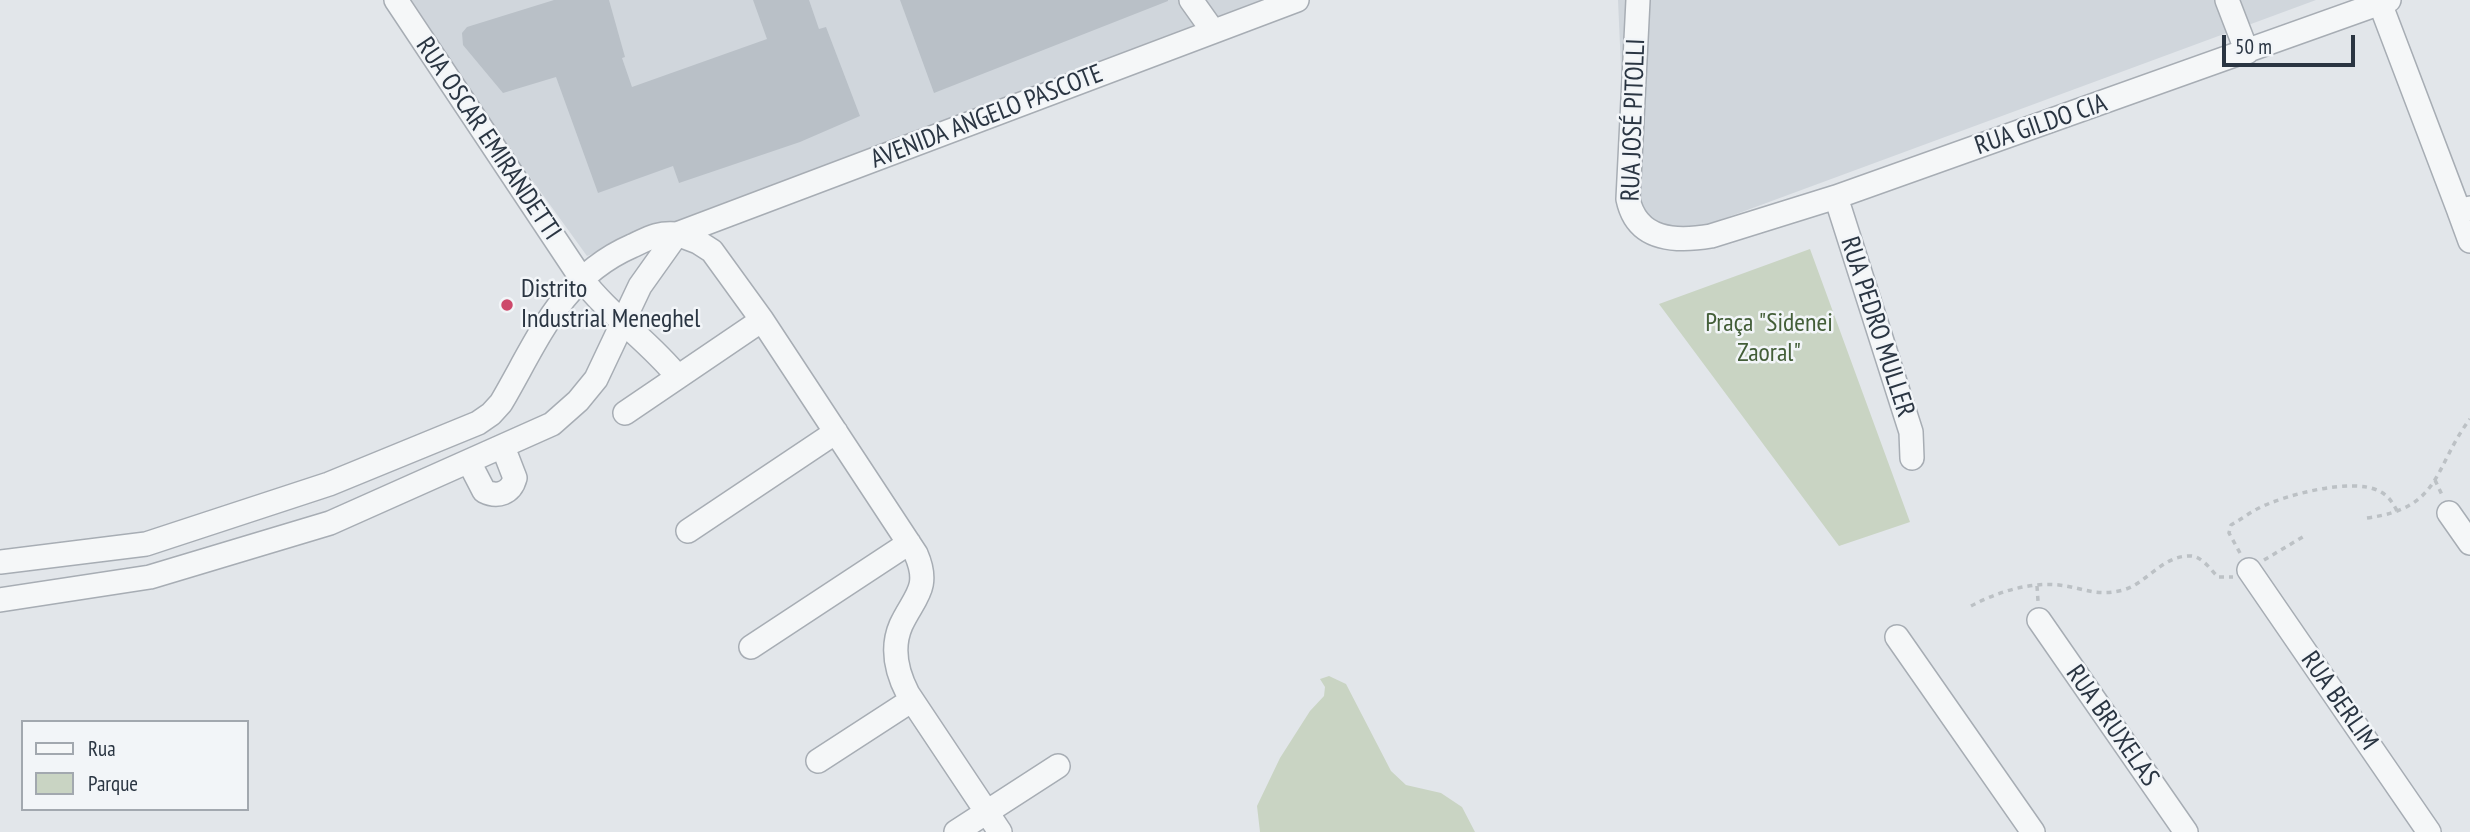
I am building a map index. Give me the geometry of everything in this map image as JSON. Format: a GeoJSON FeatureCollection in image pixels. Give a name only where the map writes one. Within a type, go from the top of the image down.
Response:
{"type":"FeatureCollection","features":[{"type":"Feature","properties":{"kind":"street"},"geometry":{"type":"LineString","coordinates":[[1191,0],[1213,31]]}},
{"type":"Feature","properties":{"kind":"street","name":"AVENIDA ANGELO PASCOTE"},"geometry":{"type":"LineString","coordinates":[[0,562],[146,544],[330,484],[485,419],[501,403],[562,300],[580,278],[612,254],[662,233],[677,234],[1297,0]]}},
{"type":"Feature","properties":{"kind":"street","name":"RUA JOSÉ PITOLLI"},"geometry":{"type":"LineString","coordinates":[[1638,0],[1628,199],[1631,213],[1636,222],[1646,230],[1661,236],[1690,240]]}},
{"type":"Feature","properties":{"kind":"street"},"geometry":{"type":"LineString","coordinates":[[2227,0],[2247,52]]}},
{"type":"Feature","properties":{"kind":"street","name":"RUA OSCAR EMIRANDETTI"},"geometry":{"type":"LineString","coordinates":[[401,1],[580,278],[601,304],[653,348],[678,377]]}},
{"type":"Feature","properties":{"kind":"street"},"geometry":{"type":"LineString","coordinates":[[2384,2],[2465,210],[2470,241]]}},
{"type":"Feature","properties":{"kind":"street","name":"RUA GILDO CIA"},"geometry":{"type":"LineString","coordinates":[[1690,240],[1836,197],[2384,2]]}},
{"type":"Feature","properties":{"kind":"street","name":"RUA PEDRO MULLER"},"geometry":{"type":"LineString","coordinates":[[1836,197],[1911,432],[1912,458]]}},
{"type":"Feature","properties":{"kind":"street"},"geometry":{"type":"LineString","coordinates":[[0,600],[181,569],[330,523],[552,424],[578,401],[596,379],[651,268],[677,234],[712,251],[756,324],[903,547],[920,563],[922,584],[919,595],[901,625],[896,659],[905,704],[975,824],[1000,832]]}},
{"type":"Feature","properties":{"kind":"street"},"geometry":{"type":"LineString","coordinates":[[625,413],[756,324]]}},
{"type":"Feature","properties":{"kind":"street"},"geometry":{"type":"LineString","coordinates":[[688,531],[830,436]]}},
{"type":"Feature","properties":{"kind":"street"},"geometry":{"type":"LineString","coordinates":[[469,462],[484,491],[495,494],[505,492],[514,484],[515,478],[503,447]]}},
{"type":"Feature","properties":{"kind":"street"},"geometry":{"type":"LineString","coordinates":[[2449,513],[2470,542]]}},
{"type":"Feature","properties":{"kind":"street"},"geometry":{"type":"LineString","coordinates":[[169,537],[169,554],[181,569]]}},
{"type":"Feature","properties":{"kind":"street"},"geometry":{"type":"LineString","coordinates":[[133,545],[140,562],[139,578]]}},
{"type":"Feature","properties":{"kind":"street"},"geometry":{"type":"LineString","coordinates":[[751,647],[903,547]]}},
{"type":"Feature","properties":{"kind":"street","name":"RUA BERLIM"},"geometry":{"type":"LineString","coordinates":[[2249,570],[2429,832]]}},
{"type":"Feature","properties":{"kind":"street","name":"RUA BRUXELAS"},"geometry":{"type":"LineString","coordinates":[[2039,620],[2186,832]]}},
{"type":"Feature","properties":{"kind":"street"},"geometry":{"type":"LineString","coordinates":[[1897,637],[2033,832]]}},
{"type":"Feature","properties":{"kind":"street"},"geometry":{"type":"LineString","coordinates":[[818,761],[905,704]]}},
{"type":"Feature","properties":{"kind":"street"},"geometry":{"type":"LineString","coordinates":[[975,824],[1058,766]]}},
{"type":"Feature","properties":{"kind":"path"},"geometry":{"type":"LineString","coordinates":[[2367,518],[2383,516],[2428,492],[2470,419]]}},
{"type":"Feature","properties":{"kind":"path"},"geometry":{"type":"LineString","coordinates":[[2249,570],[2229,529],[2231,525],[2260,508],[2322,489],[2360,486],[2378,490],[2390,499],[2397,510]]}},
{"type":"Feature","properties":{"kind":"path"},"geometry":{"type":"LineString","coordinates":[[1971,606],[1999,593],[2037,586],[2058,585],[2091,593],[2126,590],[2169,562],[2190,555],[2199,558],[2218,578],[2229,578],[2249,570],[2275,551],[2306,535]]}},
{"type":"Feature","properties":{"kind":"shaded area","name":"Distrito Industrial Meneghel"},"geometry":{"type":"Polygon","coordinates":[[[402,0],[1269,0],[587,256],[402,0]]]}},
{"type":"Feature","properties":{"kind":"shaded area"},"geometry":{"type":"Polygon","coordinates":[[[1618,0],[2316,0],[1685,233],[1634,215],[1626,182],[1618,0]]]}},
{"type":"Feature","properties":{"kind":"green space","name":"Praça \"Sidenei Zaoral\""},"geometry":{"type":"Polygon","coordinates":[[[1810,249],[1910,522],[1839,546],[1659,304],[1810,249]]]}},
{"type":"Feature","properties":{"kind":"green space"},"geometry":{"type":"Polygon","coordinates":[[[1329,676],[1346,684],[1391,771],[1406,785],[1441,793],[1462,807],[1475,832],[1260,832],[1257,806],[1280,758],[1310,711],[1324,696],[1325,687],[1320,679],[1329,676]]]}},
{"type":"Feature","properties":{"kind":"building"},"geometry":{"type":"Polygon","coordinates":[[[554,0],[609,0],[625,57],[622,58],[632,87],[767,39],[753,0],[809,0],[819,29],[826,27],[860,116],[800,142],[679,183],[673,166],[598,193],[556,77],[503,93],[463,45],[462,33],[467,27],[554,0]]]}},
{"type":"Feature","properties":{"kind":"building"},"geometry":{"type":"Polygon","coordinates":[[[900,0],[1168,0],[1168,1],[934,93],[900,0]]]}},
{"type":"Feature","properties":{"kind":"place","name":"Distrito Industrial Meneghel"},"geometry":{"type":"Point","coordinates":[507,305]}}]}
